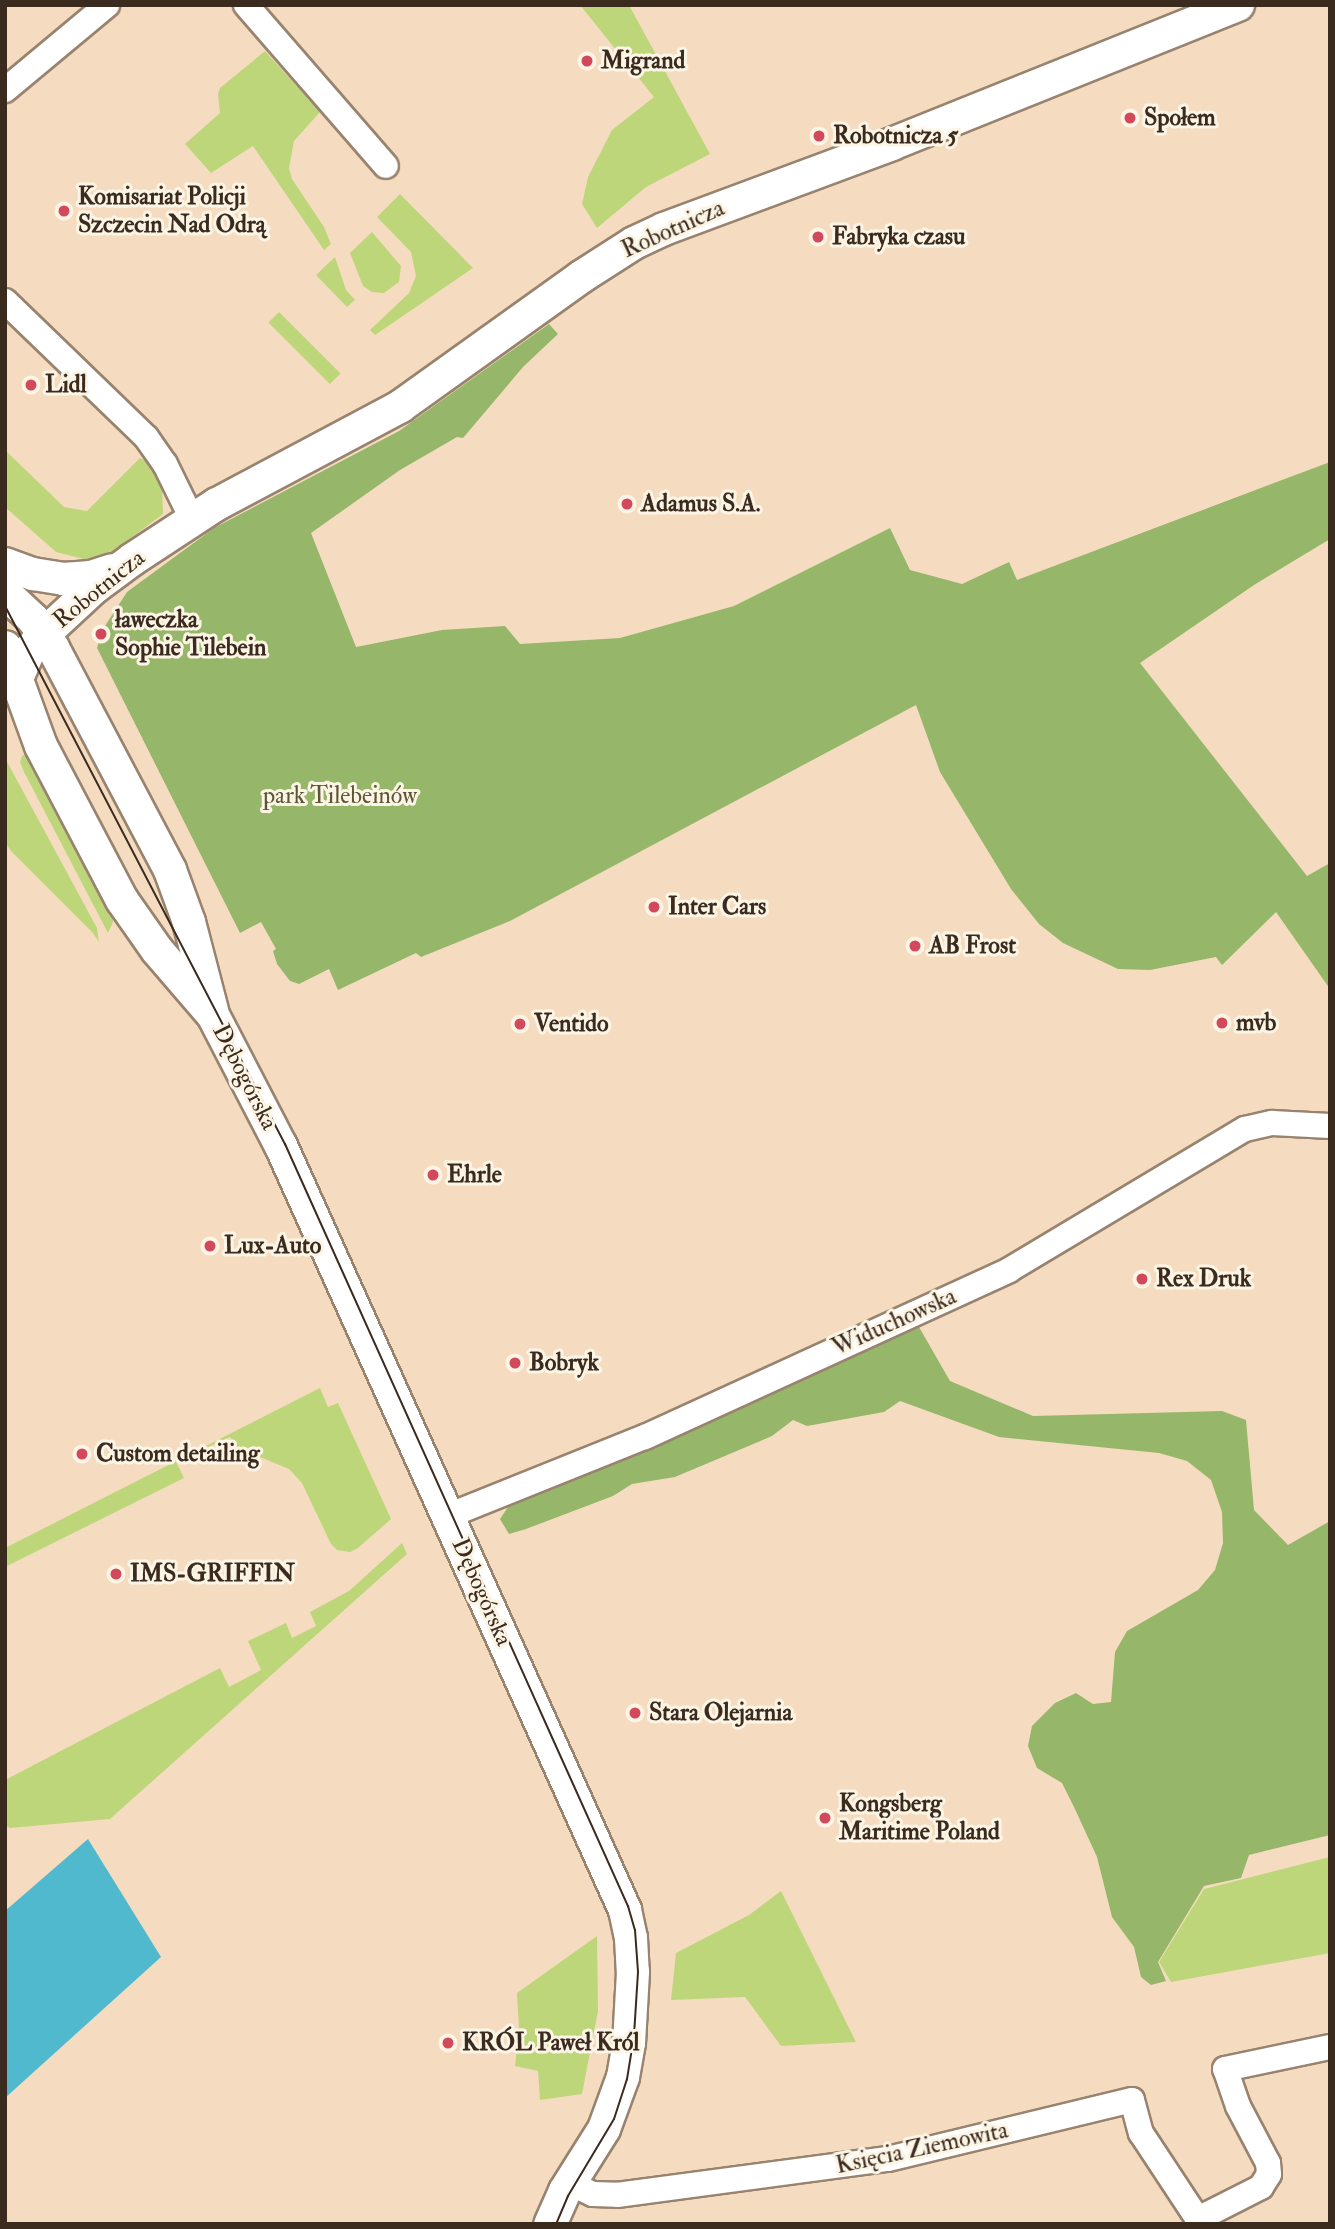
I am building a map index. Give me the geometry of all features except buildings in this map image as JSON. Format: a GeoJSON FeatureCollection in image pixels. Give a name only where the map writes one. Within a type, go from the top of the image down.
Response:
{"type":"FeatureCollection","features":[{"type":"Feature","properties":{"kind":"street"},"geometry":{"type":"LineString","coordinates":[[5,90],[107,5]]}},
{"type":"Feature","properties":{"kind":"street"},"geometry":{"type":"LineString","coordinates":[[246,5],[386,166]]}},
{"type":"Feature","properties":{"kind":"street","name":"Robotnicza"},"geometry":{"type":"LineString","coordinates":[[43,635],[95,587],[192,519],[401,405],[450,373],[581,277],[647,237],[903,140],[1238,5]]}},
{"type":"Feature","properties":{"kind":"street"},"geometry":{"type":"LineString","coordinates":[[5,301],[146,437],[165,464],[192,519]]}},
{"type":"Feature","properties":{"kind":"street","name":"Robotnicza"},"geometry":{"type":"LineString","coordinates":[[5,564],[49,577],[91,577],[113,569],[155,544]]}},
{"type":"Feature","properties":{"kind":"street","name":"Robotnicza"},"geometry":{"type":"LineString","coordinates":[[43,635],[69,629],[82,618],[112,582],[155,544]]}},
{"type":"Feature","properties":{"kind":"street","name":"Dębogórska"},"geometry":{"type":"LineString","coordinates":[[5,593],[43,635],[77,693],[170,870],[189,922],[213,1015],[294,1173],[611,1874],[630,1929],[632,2001],[623,2077],[604,2129],[570,2183],[550,2224]]}},
{"type":"Feature","properties":{"kind":"street","name":"Robotnicza"},"geometry":{"type":"LineString","coordinates":[[77,693],[70,670],[70,654],[82,618]]}},
{"type":"Feature","properties":{"kind":"street"},"geometry":{"type":"LineString","coordinates":[[5,619],[24,633],[43,635]]}},
{"type":"Feature","properties":{"kind":"street"},"geometry":{"type":"LineString","coordinates":[[11,691],[29,651],[43,635]]}},
{"type":"Feature","properties":{"kind":"street","name":"Dębogórska"},"geometry":{"type":"LineString","coordinates":[[5,647],[11,691],[122,900],[157,950],[213,1015]]}},
{"type":"Feature","properties":{"kind":"street","name":"Widuchowska"},"geometry":{"type":"LineString","coordinates":[[448,1516],[645,1437],[1009,1270],[1245,1129],[1272,1123],[1330,1126]]}},
{"type":"Feature","properties":{"kind":"street"},"geometry":{"type":"LineString","coordinates":[[1199,2221],[1261,2187],[1269,2174],[1268,2163],[1238,2106],[1225,2069],[1330,2047]]}},
{"type":"Feature","properties":{"kind":"street","name":"Księcia Ziemowita"},"geometry":{"type":"LineString","coordinates":[[570,2183],[593,2194],[617,2195],[876,2161],[926,2152],[1132,2100],[1141,2133],[1199,2221]]}},
{"type":"Feature","properties":{"kind":"green space"},"geometry":{"type":"Polygon","coordinates":[[[580,5],[629,5],[710,154],[646,187],[597,228],[582,204],[588,177],[612,130],[654,97],[580,5]]]}},
{"type":"Feature","properties":{"kind":"green space"},"geometry":{"type":"Polygon","coordinates":[[[265,51],[320,112],[294,141],[289,168],[292,179],[324,227],[331,244],[324,250],[253,146],[211,173],[185,144],[220,113],[220,88],[265,51]]]}},
{"type":"Feature","properties":{"kind":"green space"},"geometry":{"type":"Polygon","coordinates":[[[400,194],[473,268],[375,335],[370,330],[409,293],[416,276],[411,252],[377,217],[400,194]]]}},
{"type":"Feature","properties":{"kind":"green space"},"geometry":{"type":"Polygon","coordinates":[[[372,232],[401,266],[399,282],[384,293],[372,292],[363,286],[350,253],[372,232]]]}},
{"type":"Feature","properties":{"kind":"green space"},"geometry":{"type":"Polygon","coordinates":[[[335,257],[346,290],[355,300],[347,307],[316,275],[335,257]]]}},
{"type":"Feature","properties":{"kind":"green space"},"geometry":{"type":"Polygon","coordinates":[[[279,312],[341,374],[330,384],[268,323],[279,312]]]}},
{"type":"Feature","properties":{"kind":"green space","name":"park Tilebeinów"},"geometry":{"type":"Polygon","coordinates":[[[549,324],[558,334],[523,367],[463,438],[457,437],[400,470],[311,533],[356,647],[442,630],[505,626],[520,644],[620,638],[734,606],[890,528],[910,570],[962,584],[1009,562],[1017,580],[1330,462],[1330,539],[1254,585],[1140,663],[1307,876],[1330,863],[1330,989],[1276,912],[1222,965],[1216,957],[1150,970],[1118,969],[1063,943],[1039,924],[1011,889],[940,772],[916,705],[510,921],[421,957],[416,953],[338,990],[329,969],[299,984],[290,981],[277,964],[273,951],[276,949],[261,922],[240,933],[97,648],[103,629],[127,592],[214,528],[399,431],[549,324]]]}},
{"type":"Feature","properties":{"kind":"green space"},"geometry":{"type":"Polygon","coordinates":[[[5,450],[64,507],[87,511],[140,458],[148,462],[162,486],[163,514],[104,558],[92,561],[56,552],[5,507],[5,450]]]}},
{"type":"Feature","properties":{"kind":"green space"},"geometry":{"type":"Polygon","coordinates":[[[31,750],[111,906],[113,922],[108,933],[24,772],[20,762],[22,756],[31,750]]]}},
{"type":"Feature","properties":{"kind":"green space"},"geometry":{"type":"Polygon","coordinates":[[[5,758],[97,928],[99,942],[5,842],[5,758]]]}},
{"type":"Feature","properties":{"kind":"green space"},"geometry":{"type":"Polygon","coordinates":[[[919,1327],[950,1381],[1033,1416],[1222,1411],[1246,1420],[1254,1510],[1288,1545],[1330,1521],[1330,1835],[1249,1855],[1241,1878],[1204,1886],[1158,1962],[1166,1981],[1151,1985],[1141,1977],[1134,1947],[1112,1917],[1097,1857],[1074,1807],[1062,1783],[1037,1768],[1028,1746],[1032,1726],[1055,1703],[1076,1693],[1093,1704],[1111,1702],[1115,1652],[1127,1631],[1198,1590],[1215,1570],[1223,1543],[1222,1512],[1211,1480],[1187,1461],[1159,1453],[999,1437],[900,1401],[884,1412],[807,1426],[793,1420],[772,1436],[675,1477],[632,1484],[613,1496],[526,1529],[509,1534],[500,1519],[508,1507],[808,1377],[904,1330],[919,1327]]]}},
{"type":"Feature","properties":{"kind":"green space"},"geometry":{"type":"Polygon","coordinates":[[[320,1388],[328,1407],[338,1403],[391,1519],[358,1548],[350,1552],[337,1550],[331,1544],[302,1483],[289,1469],[260,1457],[242,1455],[230,1437],[176,1462],[184,1478],[5,1567],[5,1548],[320,1388]]]}},
{"type":"Feature","properties":{"kind":"green space"},"geometry":{"type":"Polygon","coordinates":[[[402,1543],[407,1554],[110,1819],[10,1828],[5,1825],[5,1780],[220,1668],[229,1687],[261,1670],[248,1641],[286,1623],[292,1638],[316,1626],[310,1612],[349,1591],[402,1543]]]}},
{"type":"Feature","properties":{"kind":"green space"},"geometry":{"type":"Polygon","coordinates":[[[1330,1857],[1330,1953],[1171,1982],[1159,1962],[1204,1889],[1330,1857]]]}},
{"type":"Feature","properties":{"kind":"green space"},"geometry":{"type":"Polygon","coordinates":[[[781,1891],[856,2042],[781,2046],[745,1997],[671,2000],[676,1953],[749,1915],[781,1891]]]}},
{"type":"Feature","properties":{"kind":"green space"},"geometry":{"type":"Polygon","coordinates":[[[597,1936],[598,2011],[582,2094],[540,2100],[538,2071],[515,2066],[519,2028],[517,1993],[597,1936]]]}},
{"type":"Feature","properties":{"kind":"water"},"geometry":{"type":"Polygon","coordinates":[[[88,1839],[161,1957],[5,2098],[5,1911],[88,1839]]]}},
{"type":"Feature","properties":{"kind":"tram line"},"geometry":{"type":"LineString","coordinates":[[5,606],[285,1144],[628,1906],[635,1930],[638,1972],[634,2036],[627,2079],[614,2119],[568,2196],[556,2224]]}},
{"type":"Feature","properties":{"kind":"place","name":"Migrand"},"geometry":{"type":"Point","coordinates":[587,61]}},
{"type":"Feature","properties":{"kind":"place","name":"Społem"},"geometry":{"type":"Point","coordinates":[1130,118]}},
{"type":"Feature","properties":{"kind":"place","name":"Robotnicza 5"},"geometry":{"type":"Point","coordinates":[819,136]}},
{"type":"Feature","properties":{"kind":"place","name":"Komisariat Policji Szczecin Nad Odrą"},"geometry":{"type":"Point","coordinates":[64,211]}},
{"type":"Feature","properties":{"kind":"place","name":"Fabryka czasu"},"geometry":{"type":"Point","coordinates":[818,237]}},
{"type":"Feature","properties":{"kind":"place","name":"Lidl"},"geometry":{"type":"Point","coordinates":[31,385]}},
{"type":"Feature","properties":{"kind":"place","name":"Adamus S.A."},"geometry":{"type":"Point","coordinates":[627,504]}},
{"type":"Feature","properties":{"kind":"place","name":"ławeczka Sophie Tilebein"},"geometry":{"type":"Point","coordinates":[101,634]}},
{"type":"Feature","properties":{"kind":"place","name":"Inter Cars"},"geometry":{"type":"Point","coordinates":[654,907]}},
{"type":"Feature","properties":{"kind":"place","name":"AB Frost"},"geometry":{"type":"Point","coordinates":[915,946]}},
{"type":"Feature","properties":{"kind":"place","name":"mvb"},"geometry":{"type":"Point","coordinates":[1222,1023]}},
{"type":"Feature","properties":{"kind":"place","name":"Ventido"},"geometry":{"type":"Point","coordinates":[520,1024]}},
{"type":"Feature","properties":{"kind":"place","name":"Ehrle"},"geometry":{"type":"Point","coordinates":[433,1175]}},
{"type":"Feature","properties":{"kind":"place","name":"Lux-Auto"},"geometry":{"type":"Point","coordinates":[210,1246]}},
{"type":"Feature","properties":{"kind":"place","name":"Rex Druk"},"geometry":{"type":"Point","coordinates":[1142,1279]}},
{"type":"Feature","properties":{"kind":"place","name":"Bobryk"},"geometry":{"type":"Point","coordinates":[515,1363]}},
{"type":"Feature","properties":{"kind":"place","name":"Custom detailing"},"geometry":{"type":"Point","coordinates":[82,1454]}},
{"type":"Feature","properties":{"kind":"place","name":"IMS-GRIFFIN"},"geometry":{"type":"Point","coordinates":[116,1574]}},
{"type":"Feature","properties":{"kind":"place","name":"Stara Olejarnia"},"geometry":{"type":"Point","coordinates":[635,1713]}},
{"type":"Feature","properties":{"kind":"place","name":"Kongsberg Maritime Poland"},"geometry":{"type":"Point","coordinates":[825,1818]}},
{"type":"Feature","properties":{"kind":"place","name":"KRÓL Paweł Król"},"geometry":{"type":"Point","coordinates":[448,2043]}}]}
